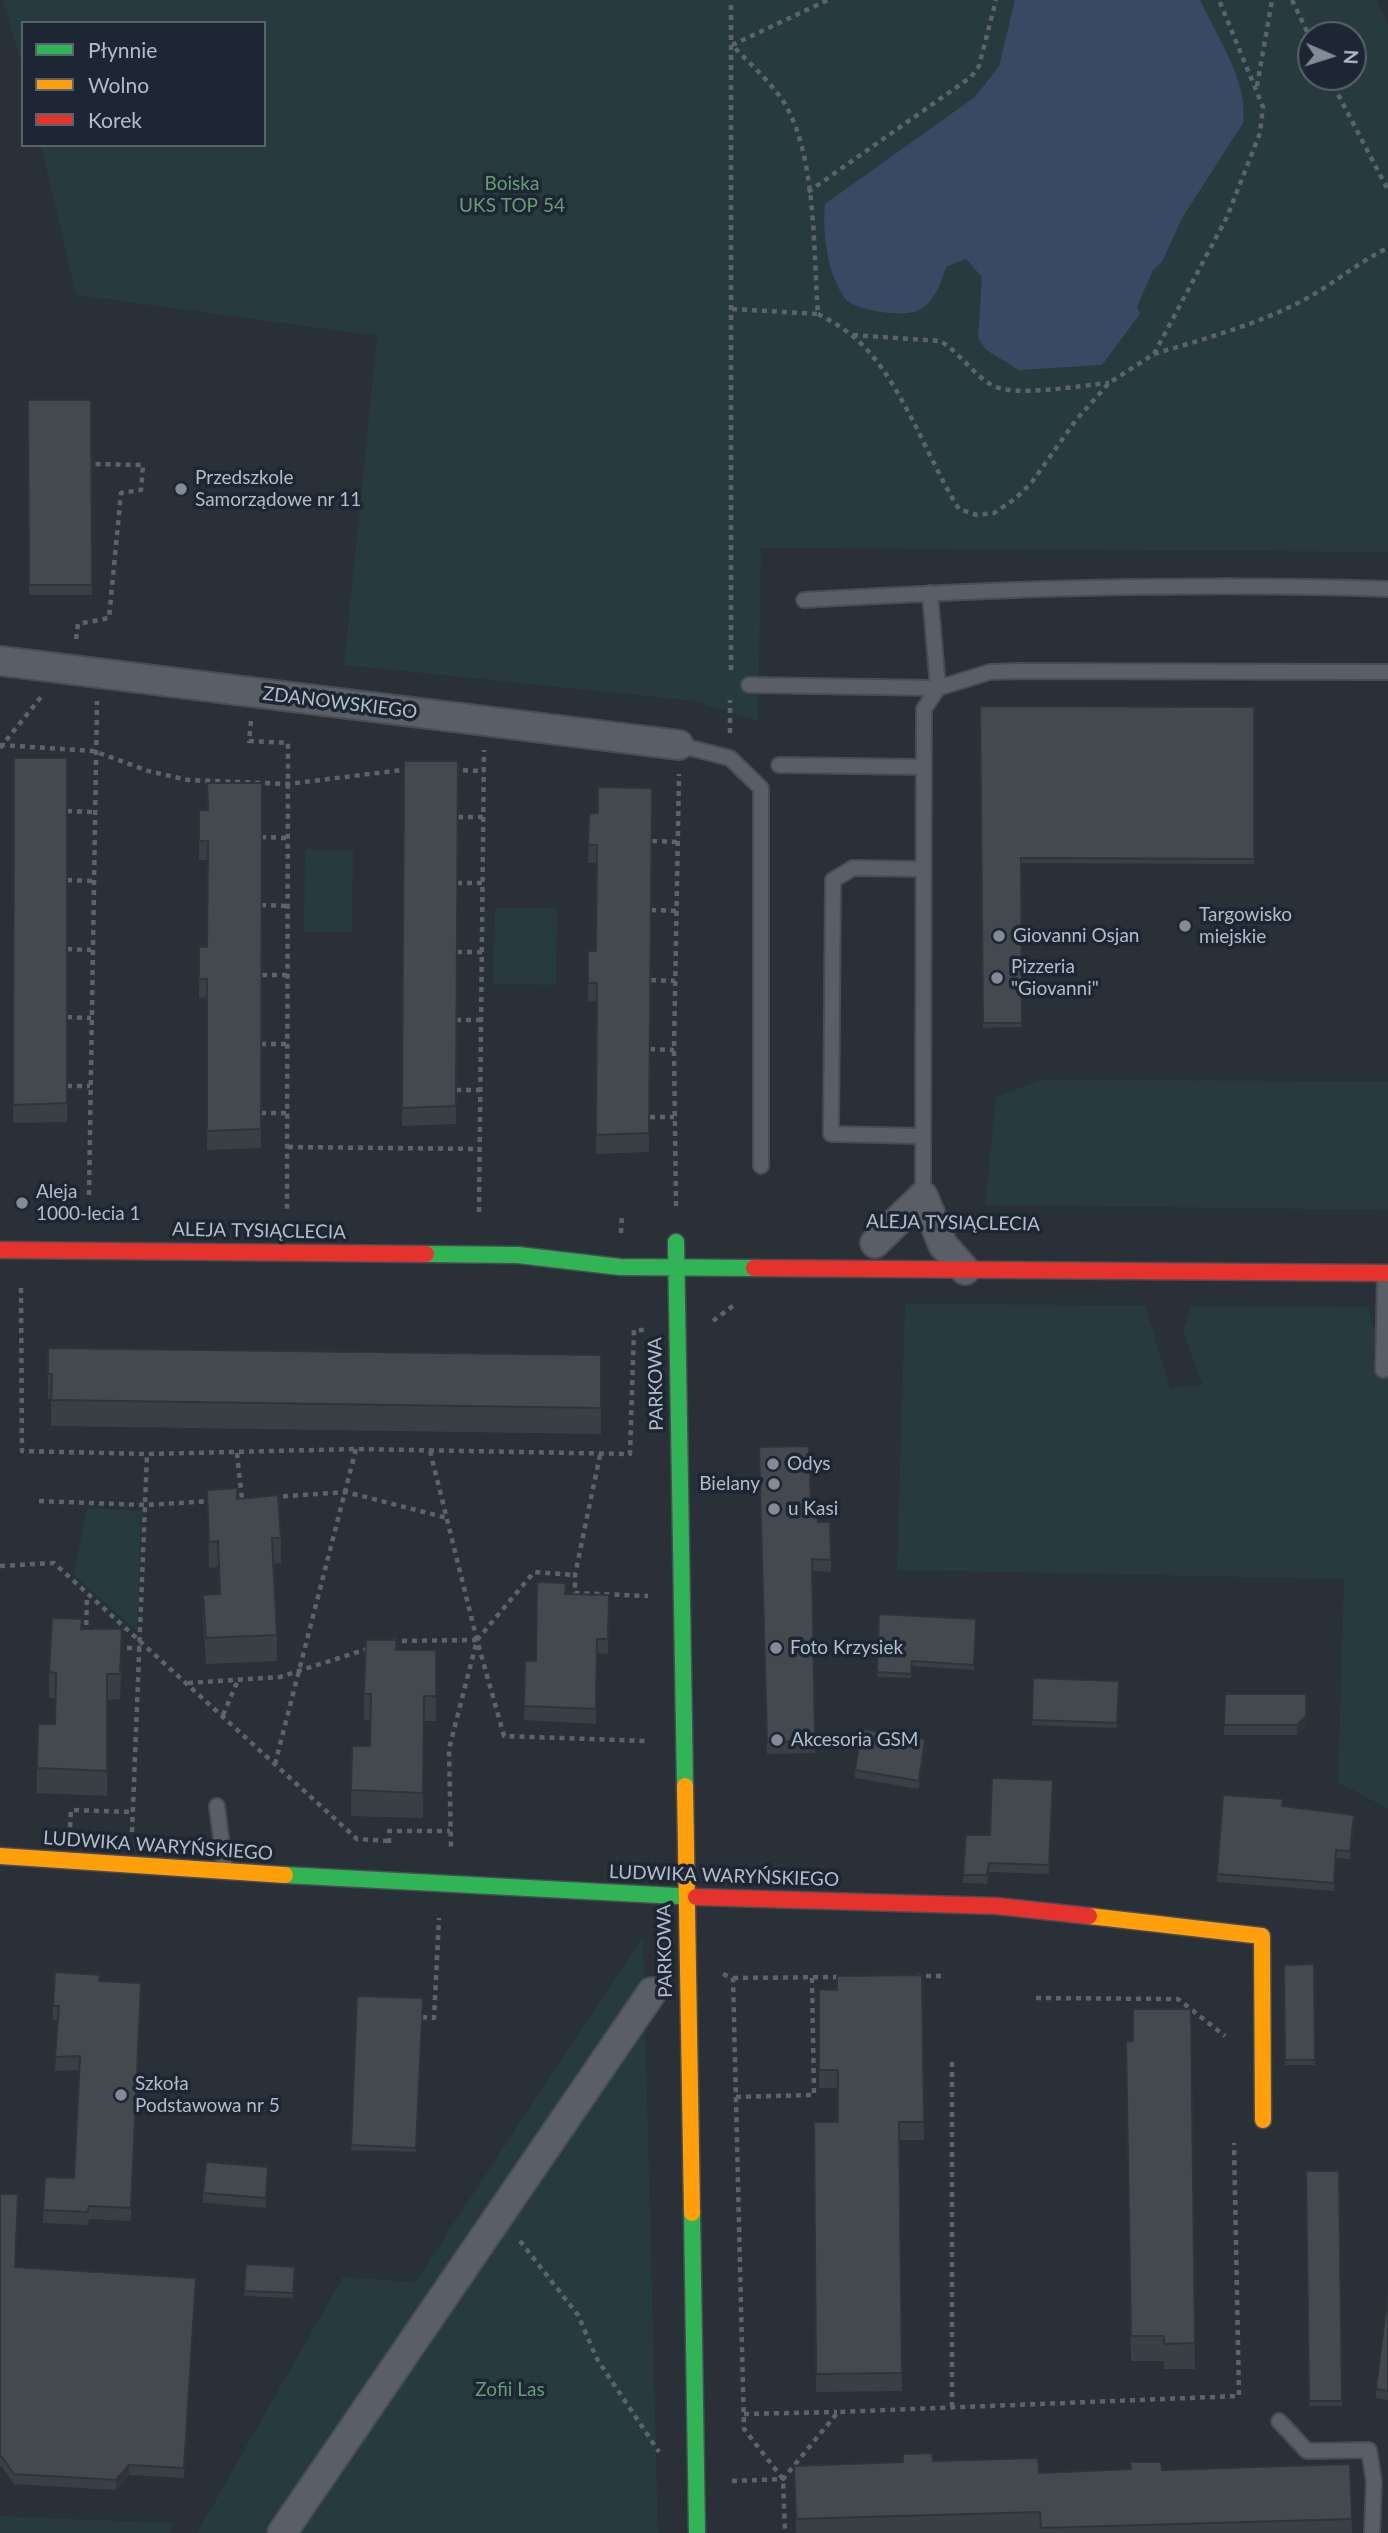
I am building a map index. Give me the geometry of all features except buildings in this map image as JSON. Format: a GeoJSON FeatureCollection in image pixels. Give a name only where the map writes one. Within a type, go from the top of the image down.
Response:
{"type":"FeatureCollection","features":[{"type":"Feature","properties":{"kind":"street","name":"ZDANOWSKIEGO"},"geometry":{"type":"LineString","coordinates":[[0,661],[679,746]]}},
{"type":"Feature","properties":{"kind":"street"},"geometry":{"type":"LineString","coordinates":[[879,1243],[923,1196],[952,1251]]}},
{"type":"Feature","properties":{"kind":"street","name":"PARKOWA"},"geometry":{"type":"LineString","coordinates":[[676,1242],[697,2533]]}},
{"type":"Feature","properties":{"kind":"street","name":"ALEJA TYSIĄCLECIA"},"geometry":{"type":"LineString","coordinates":[[518,1255],[582,1247]]}},
{"type":"Feature","properties":{"kind":"street","name":"ALEJA TYSIĄCLECIA"},"geometry":{"type":"LineString","coordinates":[[0,1250],[518,1255],[620,1267],[676,1267],[952,1251],[1386,1273]]}},
{"type":"Feature","properties":{"kind":"street","name":"LUDWIKA WARYŃSKIEGO"},"geometry":{"type":"LineString","coordinates":[[0,1856],[225,1872],[685,1897],[997,1906],[1262,1936],[1263,2120]]}},
{"type":"Feature","properties":{"kind":"street"},"geometry":{"type":"LineString","coordinates":[[282,2533],[652,1992]]}},
{"type":"Feature","properties":{"kind":"lane"},"geometry":{"type":"LineString","coordinates":[[804,600],[930,593],[1303,586],[1388,589]]}},
{"type":"Feature","properties":{"kind":"lane"},"geometry":{"type":"LineString","coordinates":[[923,1196],[924,709],[937,688],[930,593]]}},
{"type":"Feature","properties":{"kind":"lane"},"geometry":{"type":"LineString","coordinates":[[749,685],[937,688],[990,672],[1018,671],[1388,672]]}},
{"type":"Feature","properties":{"kind":"lane"},"geometry":{"type":"LineString","coordinates":[[679,746],[730,758],[761,788],[761,1166]]}},
{"type":"Feature","properties":{"kind":"lane"},"geometry":{"type":"LineString","coordinates":[[779,765],[923,767]]}},
{"type":"Feature","properties":{"kind":"lane"},"geometry":{"type":"LineString","coordinates":[[923,869],[853,868],[833,880],[831,1134],[923,1136]]}},
{"type":"Feature","properties":{"kind":"lane"},"geometry":{"type":"LineString","coordinates":[[1383,1370],[1386,1273]]}},
{"type":"Feature","properties":{"kind":"lane"},"geometry":{"type":"LineString","coordinates":[[218,1806],[225,1872]]}},
{"type":"Feature","properties":{"kind":"lane"},"geometry":{"type":"LineString","coordinates":[[1279,2421],[1307,2451],[1369,2450],[1374,2482],[1371,2533]]}},
{"type":"Feature","properties":{"kind":"path"},"geometry":{"type":"LineString","coordinates":[[731,0],[731,677]]}},
{"type":"Feature","properties":{"kind":"path"},"geometry":{"type":"LineString","coordinates":[[732,45],[828,0]]}},
{"type":"Feature","properties":{"kind":"path"},"geometry":{"type":"LineString","coordinates":[[808,192],[971,78],[982,58],[996,0]]}},
{"type":"Feature","properties":{"kind":"path"},"geometry":{"type":"LineString","coordinates":[[1154,354],[1227,217],[1260,133],[1263,107],[1257,87],[1219,0]]}},
{"type":"Feature","properties":{"kind":"path"},"geometry":{"type":"LineString","coordinates":[[1257,87],[1272,0]]}},
{"type":"Feature","properties":{"kind":"path"},"geometry":{"type":"LineString","coordinates":[[1292,0],[1302,21]]}},
{"type":"Feature","properties":{"kind":"path"},"geometry":{"type":"LineString","coordinates":[[732,45],[783,102],[802,152],[818,314]]}},
{"type":"Feature","properties":{"kind":"path"},"geometry":{"type":"LineString","coordinates":[[1336,91],[1388,190]]}},
{"type":"Feature","properties":{"kind":"path"},"geometry":{"type":"LineString","coordinates":[[732,309],[818,314],[852,335],[877,364],[912,418],[959,509],[976,515],[993,513],[1015,499],[1032,482],[1076,420],[1109,383],[1154,354],[1236,329],[1310,296],[1366,258],[1388,248]]}},
{"type":"Feature","properties":{"kind":"path"},"geometry":{"type":"LineString","coordinates":[[852,335],[940,341],[951,347],[991,385],[1023,390],[1109,383]]}},
{"type":"Feature","properties":{"kind":"path"},"geometry":{"type":"LineString","coordinates":[[89,1195],[94,751],[74,669],[78,624],[109,618],[121,493],[141,490],[143,466],[92,464]]}},
{"type":"Feature","properties":{"kind":"path"},"geometry":{"type":"LineString","coordinates":[[1,746],[51,683],[74,669]]}},
{"type":"Feature","properties":{"kind":"path"},"geometry":{"type":"LineString","coordinates":[[730,690],[730,758]]}},
{"type":"Feature","properties":{"kind":"path"},"geometry":{"type":"LineString","coordinates":[[253,692],[249,741],[288,743],[286,1209]]}},
{"type":"Feature","properties":{"kind":"path"},"geometry":{"type":"LineString","coordinates":[[479,1212],[485,721]]}},
{"type":"Feature","properties":{"kind":"path"},"geometry":{"type":"LineString","coordinates":[[1,746],[94,751],[148,771],[188,780],[288,784],[413,769]]}},
{"type":"Feature","properties":{"kind":"path"},"geometry":{"type":"LineString","coordinates":[[676,1213],[674,1050],[679,746]]}},
{"type":"Feature","properties":{"kind":"path"},"geometry":{"type":"LineString","coordinates":[[448,770],[484,771]]}},
{"type":"Feature","properties":{"kind":"path"},"geometry":{"type":"LineString","coordinates":[[67,811],[93,812]]}},
{"type":"Feature","properties":{"kind":"path"},"geometry":{"type":"LineString","coordinates":[[458,817],[483,817]]}},
{"type":"Feature","properties":{"kind":"path"},"geometry":{"type":"LineString","coordinates":[[261,837],[288,838]]}},
{"type":"Feature","properties":{"kind":"path"},"geometry":{"type":"LineString","coordinates":[[652,841],[678,842]]}},
{"type":"Feature","properties":{"kind":"path"},"geometry":{"type":"LineString","coordinates":[[67,880],[92,881]]}},
{"type":"Feature","properties":{"kind":"path"},"geometry":{"type":"LineString","coordinates":[[457,883],[482,883]]}},
{"type":"Feature","properties":{"kind":"path"},"geometry":{"type":"LineString","coordinates":[[261,905],[288,906]]}},
{"type":"Feature","properties":{"kind":"path"},"geometry":{"type":"LineString","coordinates":[[651,910],[678,911]]}},
{"type":"Feature","properties":{"kind":"path"},"geometry":{"type":"LineString","coordinates":[[67,949],[91,950]]}},
{"type":"Feature","properties":{"kind":"path"},"geometry":{"type":"LineString","coordinates":[[457,952],[482,952]]}},
{"type":"Feature","properties":{"kind":"path"},"geometry":{"type":"LineString","coordinates":[[261,975],[288,975]]}},
{"type":"Feature","properties":{"kind":"path"},"geometry":{"type":"LineString","coordinates":[[651,980],[675,981]]}},
{"type":"Feature","properties":{"kind":"path"},"geometry":{"type":"LineString","coordinates":[[67,1017],[91,1018]]}},
{"type":"Feature","properties":{"kind":"path"},"geometry":{"type":"LineString","coordinates":[[456,1020],[481,1020]]}},
{"type":"Feature","properties":{"kind":"path"},"geometry":{"type":"LineString","coordinates":[[261,1044],[288,1044]]}},
{"type":"Feature","properties":{"kind":"path"},"geometry":{"type":"LineString","coordinates":[[650,1049],[674,1050]]}},
{"type":"Feature","properties":{"kind":"path"},"geometry":{"type":"LineString","coordinates":[[67,1086],[90,1086]]}},
{"type":"Feature","properties":{"kind":"path"},"geometry":{"type":"LineString","coordinates":[[456,1090],[480,1090]]}},
{"type":"Feature","properties":{"kind":"path"},"geometry":{"type":"LineString","coordinates":[[261,1113],[288,1113]]}},
{"type":"Feature","properties":{"kind":"path"},"geometry":{"type":"LineString","coordinates":[[650,1117],[674,1117]]}},
{"type":"Feature","properties":{"kind":"path"},"geometry":{"type":"LineString","coordinates":[[288,1147],[479,1149]]}},
{"type":"Feature","properties":{"kind":"path"},"geometry":{"type":"LineString","coordinates":[[21,1288],[22,1451],[147,1454],[356,1449],[639,1454]]}},
{"type":"Feature","properties":{"kind":"path"},"geometry":{"type":"LineString","coordinates":[[630,1454],[634,1330]]}},
{"type":"Feature","properties":{"kind":"path"},"geometry":{"type":"LineString","coordinates":[[275,1764],[356,1449]]}},
{"type":"Feature","properties":{"kind":"path"},"geometry":{"type":"LineString","coordinates":[[430,1451],[504,1736],[652,1741]]}},
{"type":"Feature","properties":{"kind":"path"},"geometry":{"type":"LineString","coordinates":[[236,1453],[242,1499]]}},
{"type":"Feature","properties":{"kind":"path"},"geometry":{"type":"LineString","coordinates":[[132,1827],[147,1454]]}},
{"type":"Feature","properties":{"kind":"path"},"geometry":{"type":"LineString","coordinates":[[600,1455],[575,1575],[575,1593],[681,1598]]}},
{"type":"Feature","properties":{"kind":"path"},"geometry":{"type":"LineString","coordinates":[[268,1497],[346,1492],[447,1518]]}},
{"type":"Feature","properties":{"kind":"path"},"geometry":{"type":"LineString","coordinates":[[228,1500],[255,1498]]}},
{"type":"Feature","properties":{"kind":"path"},"geometry":{"type":"LineString","coordinates":[[39,1501],[145,1505],[214,1501]]}},
{"type":"Feature","properties":{"kind":"path"},"geometry":{"type":"LineString","coordinates":[[0,1566],[54,1563],[141,1646],[188,1683],[357,1839],[389,1841]]}},
{"type":"Feature","properties":{"kind":"path"},"geometry":{"type":"LineString","coordinates":[[451,1857],[449,1749],[477,1640],[534,1572],[575,1575]]}},
{"type":"Feature","properties":{"kind":"path"},"geometry":{"type":"LineString","coordinates":[[86,1647],[87,1594]]}},
{"type":"Feature","properties":{"kind":"path"},"geometry":{"type":"LineString","coordinates":[[385,1643],[397,1639],[477,1640]]}},
{"type":"Feature","properties":{"kind":"path"},"geometry":{"type":"LineString","coordinates":[[114,1648],[141,1646]]}},
{"type":"Feature","properties":{"kind":"path"},"geometry":{"type":"LineString","coordinates":[[188,1683],[299,1672],[373,1648]]}},
{"type":"Feature","properties":{"kind":"path"},"geometry":{"type":"LineString","coordinates":[[223,1715],[238,1680]]}},
{"type":"Feature","properties":{"kind":"path"},"geometry":{"type":"LineString","coordinates":[[70,1826],[71,1810],[133,1812]]}},
{"type":"Feature","properties":{"kind":"path"},"geometry":{"type":"LineString","coordinates":[[388,1854],[389,1831],[450,1831]]}},
{"type":"Feature","properties":{"kind":"path"},"geometry":{"type":"LineString","coordinates":[[422,2017],[434,2018],[439,1907]]}},
{"type":"Feature","properties":{"kind":"path"},"geometry":{"type":"LineString","coordinates":[[719,1970],[727,1979],[851,1977]]}},
{"type":"Feature","properties":{"kind":"path"},"geometry":{"type":"LineString","coordinates":[[903,1976],[942,1976]]}},
{"type":"Feature","properties":{"kind":"path"},"geometry":{"type":"LineString","coordinates":[[733,1978],[744,2429],[783,2479],[785,2533]]}},
{"type":"Feature","properties":{"kind":"path"},"geometry":{"type":"LineString","coordinates":[[736,2096],[814,2095],[812,1978]]}},
{"type":"Feature","properties":{"kind":"path"},"geometry":{"type":"LineString","coordinates":[[1036,1998],[1178,1999],[1232,2042]]}},
{"type":"Feature","properties":{"kind":"path"},"geometry":{"type":"LineString","coordinates":[[952,2062],[952,2406]]}},
{"type":"Feature","properties":{"kind":"path"},"geometry":{"type":"LineString","coordinates":[[744,2414],[1240,2396],[1234,2137]]}},
{"type":"Feature","properties":{"kind":"path"},"geometry":{"type":"LineString","coordinates":[[498,2214],[578,2315],[597,2359],[662,2456]]}},
{"type":"Feature","properties":{"kind":"path"},"geometry":{"type":"LineString","coordinates":[[696,2482],[783,2479],[838,2412]]}},
{"type":"Feature","properties":{"kind":"green space","name":"Boiska UKS TOP 54"},"geometry":{"type":"Polygon","coordinates":[[[3,0],[1377,0],[1388,24],[1388,552],[761,548],[758,721],[695,701],[344,665],[377,336],[76,295],[41,147],[266,147],[266,21],[21,21],[21,62],[3,0]]]}},
{"type":"Feature","properties":{"kind":"green space"},"geometry":{"type":"Polygon","coordinates":[[[305,850],[353,850],[352,932],[304,932],[305,850]]]}},
{"type":"Feature","properties":{"kind":"green space"},"geometry":{"type":"Polygon","coordinates":[[[495,908],[557,908],[556,985],[493,984],[495,908]]]}},
{"type":"Feature","properties":{"kind":"green space"},"geometry":{"type":"Polygon","coordinates":[[[1041,1080],[1388,1081],[1388,1210],[985,1205],[996,1097],[1041,1080]]]}},
{"type":"Feature","properties":{"kind":"green space"},"geometry":{"type":"Polygon","coordinates":[[[905,1304],[1145,1305],[1170,1388],[1202,1384],[1183,1330],[1192,1306],[1368,1307],[1375,1333],[1373,1369],[1388,1370],[1388,1809],[1338,1782],[1344,1579],[897,1570],[905,1304]]]}},
{"type":"Feature","properties":{"kind":"green space"},"geometry":{"type":"Polygon","coordinates":[[[87,1508],[141,1511],[137,1631],[74,1575],[87,1508]]]}},
{"type":"Feature","properties":{"kind":"green space","name":"Zofii Las"},"geometry":{"type":"Polygon","coordinates":[[[643,1937],[658,2533],[197,2533],[343,2277],[415,2282],[643,1937]]]}},
{"type":"Feature","properties":{"kind":"green space"},"geometry":{"type":"Polygon","coordinates":[[[0,2516],[174,2523],[168,2533],[0,2533],[0,2516]]]}},
{"type":"Feature","properties":{"kind":"water"},"geometry":{"type":"Polygon","coordinates":[[[1015,0],[1200,0],[1230,60],[1241,92],[1243,123],[1182,218],[1162,262],[1153,270],[1137,307],[1140,314],[1102,365],[1019,370],[986,350],[978,338],[982,277],[966,259],[946,267],[936,292],[928,303],[910,313],[879,312],[850,303],[839,288],[830,265],[825,240],[825,204],[975,97],[999,66],[1015,0]]]}},
{"type":"Feature","properties":{"kind":"traffic: fast"},"geometry":{"type":"LineString","coordinates":[[676,1242],[685,1786]]}},
{"type":"Feature","properties":{"kind":"traffic: fast"},"geometry":{"type":"LineString","coordinates":[[426,1254],[518,1255],[620,1267],[754,1268]]}},
{"type":"Feature","properties":{"kind":"traffic: fast"},"geometry":{"type":"LineString","coordinates":[[285,1875],[696,1897]]}},
{"type":"Feature","properties":{"kind":"traffic: fast"},"geometry":{"type":"LineString","coordinates":[[692,2213],[697,2533]]}},
{"type":"Feature","properties":{"kind":"traffic: slow"},"geometry":{"type":"LineString","coordinates":[[685,1786],[692,2213]]}},
{"type":"Feature","properties":{"kind":"traffic: slow"},"geometry":{"type":"LineString","coordinates":[[0,1856],[285,1875]]}},
{"type":"Feature","properties":{"kind":"traffic: slow"},"geometry":{"type":"LineString","coordinates":[[1089,1916],[1262,1936],[1263,2120]]}},
{"type":"Feature","properties":{"kind":"traffic: jam"},"geometry":{"type":"LineString","coordinates":[[0,1250],[426,1254]]}},
{"type":"Feature","properties":{"kind":"traffic: jam"},"geometry":{"type":"LineString","coordinates":[[754,1268],[1388,1273]]}},
{"type":"Feature","properties":{"kind":"traffic: jam"},"geometry":{"type":"LineString","coordinates":[[696,1897],[997,1906],[1089,1916]]}},
{"type":"Feature","properties":{"kind":"place","name":"Przedszkole Samorządowe nr 11"},"geometry":{"type":"Point","coordinates":[181,489]}},
{"type":"Feature","properties":{"kind":"place","name":"Targowisko miejskie"},"geometry":{"type":"Point","coordinates":[1185,926]}},
{"type":"Feature","properties":{"kind":"place","name":"Giovanni Osjan"},"geometry":{"type":"Point","coordinates":[999,936]}},
{"type":"Feature","properties":{"kind":"place","name":"Pizzeria \"Giovanni\""},"geometry":{"type":"Point","coordinates":[997,978]}},
{"type":"Feature","properties":{"kind":"place","name":"Aleja 1000-lecia 1"},"geometry":{"type":"Point","coordinates":[22,1203]}},
{"type":"Feature","properties":{"kind":"place","name":"Odys"},"geometry":{"type":"Point","coordinates":[773,1464]}},
{"type":"Feature","properties":{"kind":"place","name":"Bielany"},"geometry":{"type":"Point","coordinates":[774,1484]}},
{"type":"Feature","properties":{"kind":"place","name":"u Kasi"},"geometry":{"type":"Point","coordinates":[774,1509]}},
{"type":"Feature","properties":{"kind":"place","name":"Foto Krzysiek"},"geometry":{"type":"Point","coordinates":[776,1648]}},
{"type":"Feature","properties":{"kind":"place","name":"Akcesoria GSM"},"geometry":{"type":"Point","coordinates":[777,1740]}},
{"type":"Feature","properties":{"kind":"place","name":"Szkoła Podstawowa nr 5"},"geometry":{"type":"Point","coordinates":[121,2095]}}]}
